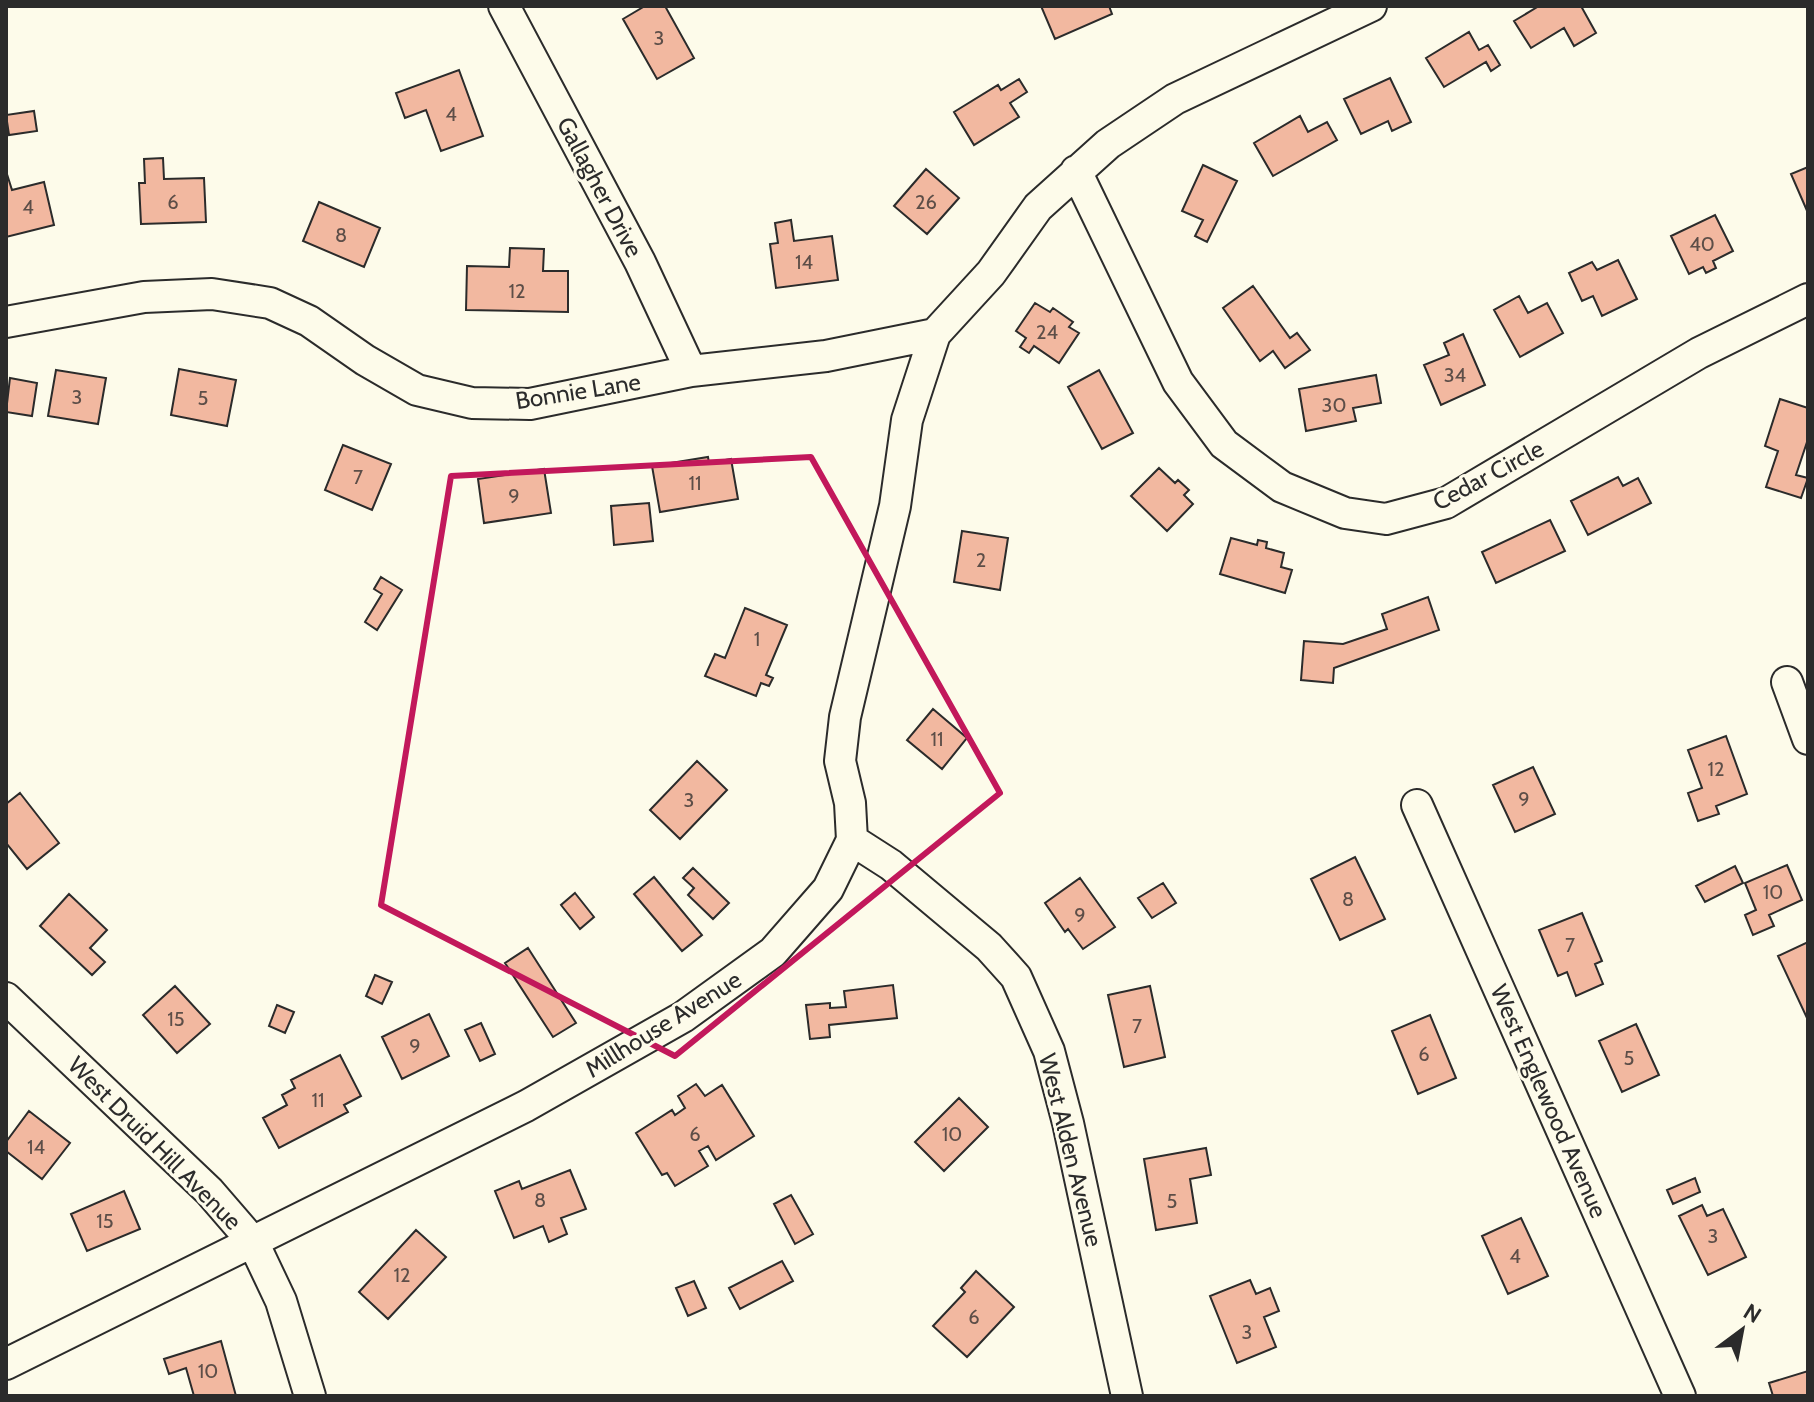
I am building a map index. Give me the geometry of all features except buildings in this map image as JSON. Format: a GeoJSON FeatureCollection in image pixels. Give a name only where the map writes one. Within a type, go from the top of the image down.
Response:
{"type":"FeatureCollection","features":[{"type":"Feature","properties":{"kind":"street","name":"Gallagher Drive"},"geometry":{"type":"LineString","coordinates":[[504,6],[640,262],[691,371]]}},
{"type":"Feature","properties":{"kind":"street"},"geometry":{"type":"LineString","coordinates":[[935,334],[991,273],[1038,207],[1108,144],[1175,99],[1371,6]]}},
{"type":"Feature","properties":{"kind":"street","name":"Cedar Circle"},"geometry":{"type":"LineString","coordinates":[[1076,171],[1178,382],[1224,444],[1282,487],[1345,513],[1386,519],[1446,503],[1699,353],[1808,299]]}},
{"type":"Feature","properties":{"kind":"street","name":"Bonnie Lane"},"geometry":{"type":"LineString","coordinates":[[6,322],[144,297],[212,294],[270,303],[309,321],[365,360],[417,390],[472,403],[530,404],[691,371],[826,356],[935,334]]}},
{"type":"Feature","properties":{"kind":"street","name":"Millhouse Avenue"},"geometry":{"type":"LineString","coordinates":[[6,1364],[526,1106],[683,1017],[773,952],[828,889],[852,840],[850,803],[840,761],[845,717],[895,506],[907,420],[935,334]]}},
{"type":"Feature","properties":{"kind":"street"},"geometry":{"type":"LineString","coordinates":[[1787,682],[1808,739]]}},
{"type":"Feature","properties":{"kind":"street","name":"West Englewood Avenue"},"geometry":{"type":"LineString","coordinates":[[1417,805],[1680,1396]]}},
{"type":"Feature","properties":{"kind":"street","name":"West Alden Avenue"},"geometry":{"type":"LineString","coordinates":[[852,840],[891,865],[989,947],[1016,977],[1049,1051],[1068,1123],[1127,1396]]}},
{"type":"Feature","properties":{"kind":"street","name":"West Druid Hill Avenue"},"geometry":{"type":"LineString","coordinates":[[6,998],[209,1191],[253,1242],[281,1301],[310,1396]]}},
{"type":"Feature","properties":{"kind":"highlighted area"},"geometry":{"type":"Polygon","coordinates":[[[811,457],[1000,793],[675,1056],[381,905],[451,476],[811,457]]]}}]}
